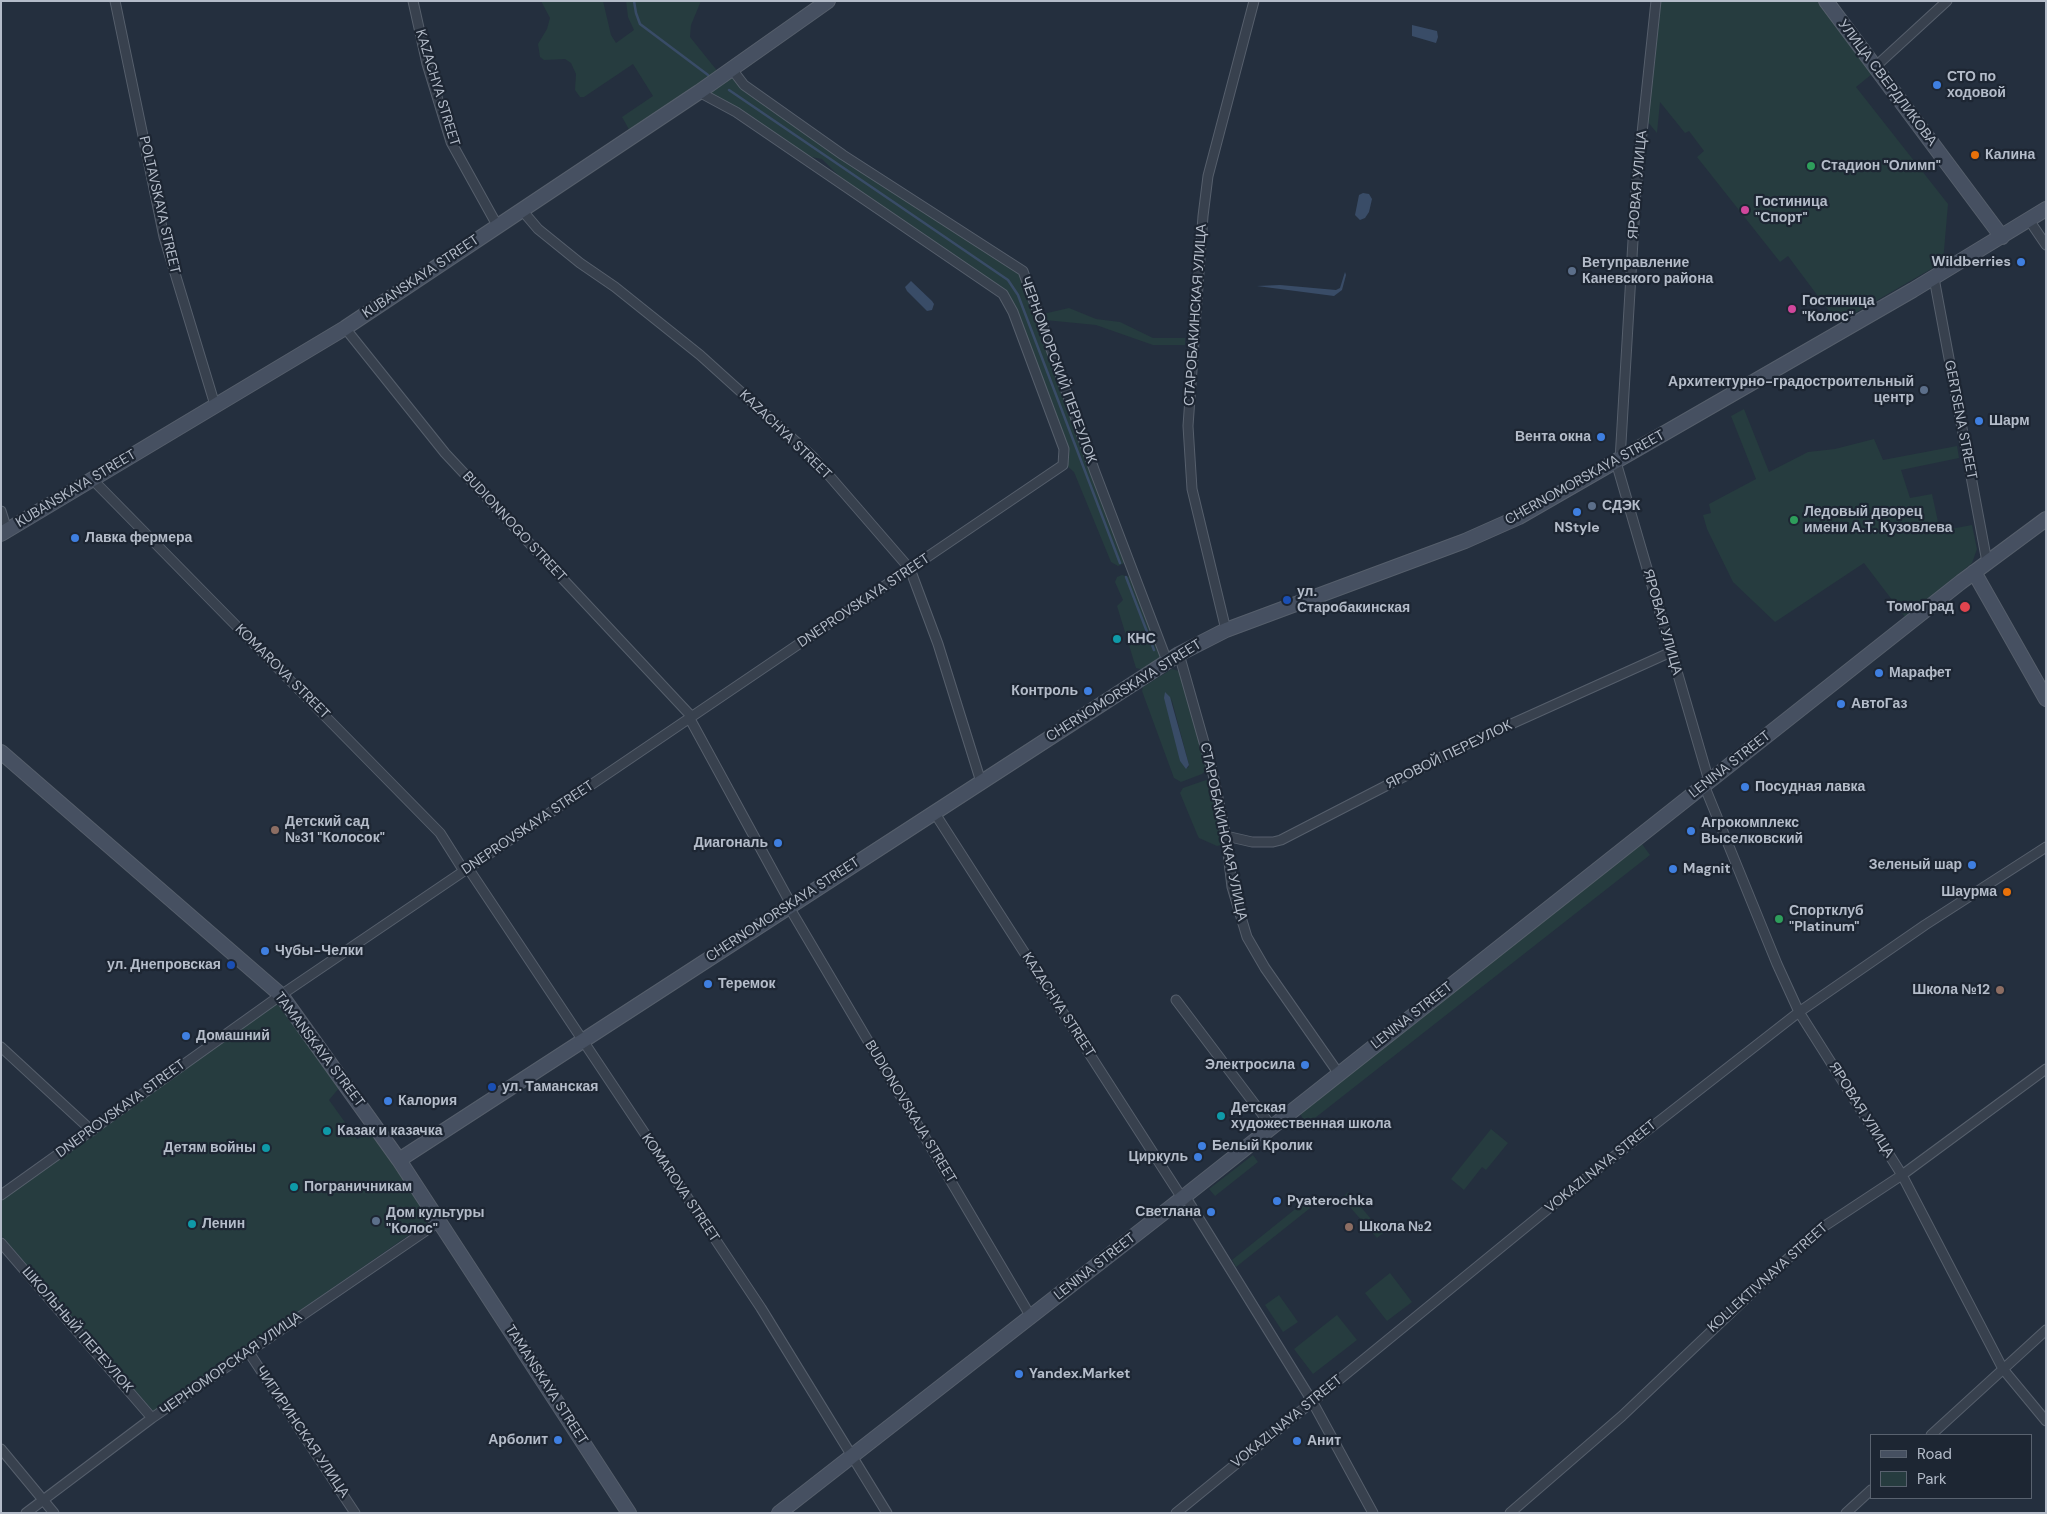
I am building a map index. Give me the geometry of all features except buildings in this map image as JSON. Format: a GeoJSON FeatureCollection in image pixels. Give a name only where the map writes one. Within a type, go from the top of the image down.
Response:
{"type":"FeatureCollection","features":[{"type":"Feature","properties":{"kind":"street","name":"POLTAVSKAYA STREET"},"geometry":{"type":"LineString","coordinates":[[116,1],[164,237],[215,405]]}},
{"type":"Feature","properties":{"kind":"street","name":"KAZACHYA STREET"},"geometry":{"type":"LineString","coordinates":[[413,1],[427,64],[451,142],[497,225]]}},
{"type":"Feature","properties":{"kind":"street","name":"KUBANSKAYA STREET"},"geometry":{"type":"LineString","coordinates":[[4,532],[345,328],[699,92],[828,1]]}},
{"type":"Feature","properties":{"kind":"street","name":"СТАРОБАКИНСКАЯ УЛИЦА"},"geometry":{"type":"LineString","coordinates":[[1226,630],[1192,489],[1188,426],[1203,216],[1208,176],[1254,1]]}},
{"type":"Feature","properties":{"kind":"street","name":"ЯРОВАЯ УЛИЦА"},"geometry":{"type":"LineString","coordinates":[[1656,1],[1636,190],[1618,461],[1707,783],[1777,964],[1799,1012],[1902,1175],[2004,1369],[2046,1421]]}},
{"type":"Feature","properties":{"kind":"street","name":"УЛИЦА СВЕРДЛИКОВА"},"geometry":{"type":"LineString","coordinates":[[1826,1],[2002,237]]}},
{"type":"Feature","properties":{"kind":"street"},"geometry":{"type":"LineString","coordinates":[[1875,66],[1947,1]]}},
{"type":"Feature","properties":{"kind":"street","name":"ЧЕРНОМОРСКИЙ ПЕРЕУЛОК"},"geometry":{"type":"LineString","coordinates":[[731,68],[744,85],[843,155],[1023,271],[1095,472],[1173,658]]}},
{"type":"Feature","properties":{"kind":"street","name":"DNEPROVSKAYA STREET"},"geometry":{"type":"LineString","coordinates":[[1,1195],[281,995],[1060,468],[1065,458],[1064,449],[1013,312],[1003,294],[736,112],[699,92]]}},
{"type":"Feature","properties":{"kind":"street","name":"CHERNOMORSKAYA STREET"},"geometry":{"type":"LineString","coordinates":[[399,1160],[1173,658],[1226,630],[1491,530],[1539,507],[1934,278],[2046,209]]}},
{"type":"Feature","properties":{"kind":"street","name":"KAZACHYA STREET"},"geometry":{"type":"LineString","coordinates":[[521,210],[538,229],[700,355],[813,457],[910,569],[938,644],[981,782]]}},
{"type":"Feature","properties":{"kind":"street"},"geometry":{"type":"LineString","coordinates":[[2029,220],[2046,245]]}},
{"type":"Feature","properties":{"kind":"street","name":"GERTSENA STREET"},"geometry":{"type":"LineString","coordinates":[[1934,278],[1987,562]]}},
{"type":"Feature","properties":{"kind":"street","name":"BUDIONNOGO STREET"},"geometry":{"type":"LineString","coordinates":[[345,328],[455,464],[691,718]]}},
{"type":"Feature","properties":{"kind":"street","name":"KOMAROVA STREET"},"geometry":{"type":"LineString","coordinates":[[92,479],[440,833],[584,1039],[650,1144],[761,1308],[887,1513]]}},
{"type":"Feature","properties":{"kind":"street"},"geometry":{"type":"LineString","coordinates":[[1,511],[4,532]]}},
{"type":"Feature","properties":{"kind":"street","name":"LENINA STREET"},"geometry":{"type":"LineString","coordinates":[[779,1513],[1184,1197],[1974,572],[2046,520]]}},
{"type":"Feature","properties":{"kind":"street"},"geometry":{"type":"LineString","coordinates":[[1974,572],[2046,699]]}},
{"type":"Feature","properties":{"kind":"street","name":"ЯРОВОЙ ПЕРЕУЛОК"},"geometry":{"type":"LineString","coordinates":[[1226,836],[1252,842],[1281,840],[1467,744],[1671,652]]}},
{"type":"Feature","properties":{"kind":"street","name":"СТАРОБАКИНСКАЯ УЛИЦА"},"geometry":{"type":"LineString","coordinates":[[1173,658],[1212,774],[1226,836],[1232,887],[1250,943],[1339,1074]]}},
{"type":"Feature","properties":{"kind":"street","name":"BUDIONOVSKAJA STREET"},"geometry":{"type":"LineString","coordinates":[[691,718],[790,907],[1031,1317]]}},
{"type":"Feature","properties":{"kind":"street","name":"TAMANSKAYA STREET"},"geometry":{"type":"LineString","coordinates":[[1,752],[281,995],[399,1160],[630,1513]]}},
{"type":"Feature","properties":{"kind":"street","name":"KAZACHYA STREET"},"geometry":{"type":"LineString","coordinates":[[934,812],[1184,1197],[1312,1401],[1373,1513]]}},
{"type":"Feature","properties":{"kind":"street","name":"VOKAZLNAYA STREET"},"geometry":{"type":"LineString","coordinates":[[1176,1513],[1631,1142],[1799,1012],[1925,925],[2046,847]]}},
{"type":"Feature","properties":{"kind":"street"},"geometry":{"type":"LineString","coordinates":[[1176,1000],[1272,1127]]}},
{"type":"Feature","properties":{"kind":"street"},"geometry":{"type":"LineString","coordinates":[[1,1047],[92,1131]]}},
{"type":"Feature","properties":{"kind":"street","name":"KOLLEKTIVNAYA STREET"},"geometry":{"type":"LineString","coordinates":[[1510,1513],[1622,1416],[1817,1231],[1902,1175],[2046,1069]]}},
{"type":"Feature","properties":{"kind":"street","name":"ЧЕРНОМОРСКАЯ УЛИЦА"},"geometry":{"type":"LineString","coordinates":[[26,1513],[152,1418],[440,1221]]}},
{"type":"Feature","properties":{"kind":"street","name":"ШКОЛЬНЫЙ ПЕРЕУЛОК"},"geometry":{"type":"LineString","coordinates":[[1,1243],[152,1418]]}},
{"type":"Feature","properties":{"kind":"street"},"geometry":{"type":"LineString","coordinates":[[1932,1434],[2046,1330]]}},
{"type":"Feature","properties":{"kind":"street","name":"ЧИГИРИНСКАЯ УЛИЦА"},"geometry":{"type":"LineString","coordinates":[[248,1351],[355,1513]]}},
{"type":"Feature","properties":{"kind":"street"},"geometry":{"type":"LineString","coordinates":[[1,1450],[54,1513]]}},
{"type":"Feature","properties":{"kind":"street"},"geometry":{"type":"LineString","coordinates":[[1846,1513],[1870,1491]]}},
{"type":"Feature","properties":{"kind":"green space"},"geometry":{"type":"Polygon","coordinates":[[[541,1],[603,1],[611,35],[616,43],[634,30],[628,17],[626,1],[701,1],[691,25],[690,37],[719,73],[631,133],[622,117],[653,96],[633,64],[584,97],[580,97],[575,90],[576,74],[571,63],[565,59],[544,60],[540,57],[538,44],[547,29],[550,18],[541,1]]]}},
{"type":"Feature","properties":{"kind":"green space","name":"Стадион \"Олимп\""},"geometry":{"type":"Polygon","coordinates":[[[1660,1],[1817,1],[1872,74],[1856,87],[1948,204],[1943,262],[1838,323],[1788,256],[1780,262],[1697,157],[1704,151],[1689,131],[1685,133],[1660,102],[1657,133],[1647,121],[1660,1]]]}},
{"type":"Feature","properties":{"kind":"green space"},"geometry":{"type":"Polygon","coordinates":[[[731,75],[739,85],[841,158],[1009,265],[1020,275],[1125,560],[1124,563],[1118,566],[1111,562],[1074,472],[1066,465],[1004,291],[846,183],[822,159],[806,156],[709,94],[731,75]]]}},
{"type":"Feature","properties":{"kind":"green space"},"geometry":{"type":"Polygon","coordinates":[[[1069,308],[1096,319],[1120,322],[1153,338],[1185,338],[1185,345],[1153,345],[1096,325],[1045,320],[1043,314],[1069,308]]]}},
{"type":"Feature","properties":{"kind":"green space","name":"Ледовый дворец имени А.Т. Кузовлева"},"geometry":{"type":"Polygon","coordinates":[[[1744,409],[1769,472],[1808,452],[1835,449],[1874,439],[1883,460],[1957,446],[1959,458],[1901,470],[1910,498],[1932,494],[1940,531],[1972,525],[1977,549],[1972,563],[1905,617],[1864,563],[1775,622],[1733,582],[1707,529],[1703,515],[1711,513],[1709,504],[1756,479],[1731,416],[1744,409]]]}},
{"type":"Feature","properties":{"kind":"green space"},"geometry":{"type":"Polygon","coordinates":[[[1122,575],[1130,577],[1162,658],[1144,670],[1136,668],[1117,606],[1123,600],[1115,582],[1117,577],[1122,575]]]}},
{"type":"Feature","properties":{"kind":"green space"},"geometry":{"type":"Polygon","coordinates":[[[1172,669],[1179,671],[1208,768],[1202,774],[1181,782],[1174,778],[1142,691],[1143,687],[1172,669]],[[1171,697],[1180,761],[1188,768],[1189,765],[1171,697]]]}},
{"type":"Feature","properties":{"kind":"green space"},"geometry":{"type":"Polygon","coordinates":[[[1206,780],[1209,781],[1222,834],[1221,845],[1217,846],[1199,838],[1180,793],[1183,788],[1206,780]]]}},
{"type":"Feature","properties":{"kind":"green space"},"geometry":{"type":"Polygon","coordinates":[[[1642,844],[1650,855],[1306,1125],[1300,1113],[1642,844]]]}},
{"type":"Feature","properties":{"kind":"green space"},"geometry":{"type":"Polygon","coordinates":[[[277,1001],[339,1088],[329,1100],[357,1139],[373,1133],[432,1219],[154,1412],[1,1235],[1,1199],[277,1001]]]}},
{"type":"Feature","properties":{"kind":"green space"},"geometry":{"type":"Polygon","coordinates":[[[1491,1129],[1508,1143],[1486,1170],[1482,1167],[1464,1190],[1451,1179],[1491,1129]]]}},
{"type":"Feature","properties":{"kind":"green space"},"geometry":{"type":"Polygon","coordinates":[[[1253,1155],[1258,1162],[1215,1196],[1209,1189],[1253,1155]]]}},
{"type":"Feature","properties":{"kind":"green space"},"geometry":{"type":"Polygon","coordinates":[[[1348,1192],[1383,1233],[1377,1238],[1342,1198],[1348,1192]]]}},
{"type":"Feature","properties":{"kind":"green space"},"geometry":{"type":"Polygon","coordinates":[[[1309,1198],[1314,1205],[1236,1267],[1232,1260],[1309,1198]]]}},
{"type":"Feature","properties":{"kind":"green space"},"geometry":{"type":"Polygon","coordinates":[[[1390,1273],[1412,1302],[1387,1321],[1365,1293],[1390,1273]]]}},
{"type":"Feature","properties":{"kind":"green space"},"geometry":{"type":"Polygon","coordinates":[[[1279,1295],[1298,1322],[1283,1332],[1265,1305],[1279,1295]]]}},
{"type":"Feature","properties":{"kind":"green space"},"geometry":{"type":"Polygon","coordinates":[[[1337,1315],[1357,1340],[1313,1374],[1294,1349],[1337,1315]]]}},
{"type":"Feature","properties":{"kind":"water"},"geometry":{"type":"Polygon","coordinates":[[[1412,25],[1437,31],[1436,43],[1412,36],[1412,25]]]}},
{"type":"Feature","properties":{"kind":"water"},"geometry":{"type":"Polygon","coordinates":[[[1363,193],[1369,194],[1372,199],[1369,212],[1365,218],[1360,220],[1355,215],[1359,195],[1363,193]]]}},
{"type":"Feature","properties":{"kind":"water"},"geometry":{"type":"Polygon","coordinates":[[[1345,272],[1342,290],[1334,296],[1257,286],[1280,285],[1336,290],[1340,288],[1345,272]]]}},
{"type":"Feature","properties":{"kind":"water"},"geometry":{"type":"Polygon","coordinates":[[[911,281],[932,301],[934,304],[932,310],[927,311],[907,291],[905,287],[911,281]]]}},
{"type":"Feature","properties":{"kind":"water"},"geometry":{"type":"Polygon","coordinates":[[[1165,692],[1170,697],[1189,765],[1186,769],[1180,761],[1164,698],[1165,692]]]}},
{"type":"Feature","properties":{"kind":"waterway"},"geometry":{"type":"LineString","coordinates":[[634,1],[640,24],[708,75]]}},
{"type":"Feature","properties":{"kind":"waterway"},"geometry":{"type":"LineString","coordinates":[[729,90],[1008,280],[1018,295],[1120,563]]}},
{"type":"Feature","properties":{"kind":"waterway"},"geometry":{"type":"LineString","coordinates":[[1126,577],[1154,650]]}},
{"type":"Feature","properties":{"kind":"place","name":"СТО по ходовой"},"geometry":{"type":"Point","coordinates":[1937,85]}},
{"type":"Feature","properties":{"kind":"place","name":"Калина"},"geometry":{"type":"Point","coordinates":[1975,155]}},
{"type":"Feature","properties":{"kind":"place","name":"Стадион \"Олимп\""},"geometry":{"type":"Point","coordinates":[1811,166]}},
{"type":"Feature","properties":{"kind":"place","name":"Гостиница \"Спорт\""},"geometry":{"type":"Point","coordinates":[1745,210]}},
{"type":"Feature","properties":{"kind":"place","name":"Wildberries"},"geometry":{"type":"Point","coordinates":[2021,262]}},
{"type":"Feature","properties":{"kind":"place","name":"Ветуправление Каневского района"},"geometry":{"type":"Point","coordinates":[1572,271]}},
{"type":"Feature","properties":{"kind":"place","name":"Гостиница \"Колос\""},"geometry":{"type":"Point","coordinates":[1792,309]}},
{"type":"Feature","properties":{"kind":"place","name":"Архитектурно-градостроительный центр"},"geometry":{"type":"Point","coordinates":[1924,390]}},
{"type":"Feature","properties":{"kind":"place","name":"Шарм"},"geometry":{"type":"Point","coordinates":[1979,421]}},
{"type":"Feature","properties":{"kind":"place","name":"Вента окна"},"geometry":{"type":"Point","coordinates":[1601,437]}},
{"type":"Feature","properties":{"kind":"place","name":"СДЭК"},"geometry":{"type":"Point","coordinates":[1592,506]}},
{"type":"Feature","properties":{"kind":"place","name":"NStyle"},"geometry":{"type":"Point","coordinates":[1577,512]}},
{"type":"Feature","properties":{"kind":"place","name":"Ледовый дворец имени А.Т. Кузовлева"},"geometry":{"type":"Point","coordinates":[1794,520]}},
{"type":"Feature","properties":{"kind":"place","name":"Лавка фермера"},"geometry":{"type":"Point","coordinates":[75,538]}},
{"type":"Feature","properties":{"kind":"place","name":"ул. Старобакинская"},"geometry":{"type":"Point","coordinates":[1287,600]}},
{"type":"Feature","properties":{"kind":"place","name":"ТомоГрад"},"geometry":{"type":"Point","coordinates":[1965,607]}},
{"type":"Feature","properties":{"kind":"place","name":"КНС"},"geometry":{"type":"Point","coordinates":[1117,639]}},
{"type":"Feature","properties":{"kind":"place","name":"Марафет"},"geometry":{"type":"Point","coordinates":[1879,673]}},
{"type":"Feature","properties":{"kind":"place","name":"Контроль"},"geometry":{"type":"Point","coordinates":[1088,691]}},
{"type":"Feature","properties":{"kind":"place","name":"АвтоГаз"},"geometry":{"type":"Point","coordinates":[1841,704]}},
{"type":"Feature","properties":{"kind":"place","name":"Посудная лавка"},"geometry":{"type":"Point","coordinates":[1745,787]}},
{"type":"Feature","properties":{"kind":"place","name":"Детский сад №31 \"Колосок\""},"geometry":{"type":"Point","coordinates":[275,830]}},
{"type":"Feature","properties":{"kind":"place","name":"Агрокомплекс Выселковский"},"geometry":{"type":"Point","coordinates":[1691,831]}},
{"type":"Feature","properties":{"kind":"place","name":"Диагональ"},"geometry":{"type":"Point","coordinates":[778,843]}},
{"type":"Feature","properties":{"kind":"place","name":"Зеленый шар"},"geometry":{"type":"Point","coordinates":[1972,865]}},
{"type":"Feature","properties":{"kind":"place","name":"Magnit"},"geometry":{"type":"Point","coordinates":[1673,869]}},
{"type":"Feature","properties":{"kind":"place","name":"Шаурма"},"geometry":{"type":"Point","coordinates":[2007,892]}},
{"type":"Feature","properties":{"kind":"place","name":"Спортклуб \"Platinum\""},"geometry":{"type":"Point","coordinates":[1779,919]}},
{"type":"Feature","properties":{"kind":"place","name":"Чубы-Челки"},"geometry":{"type":"Point","coordinates":[265,951]}},
{"type":"Feature","properties":{"kind":"place","name":"ул. Днепровская"},"geometry":{"type":"Point","coordinates":[231,965]}},
{"type":"Feature","properties":{"kind":"place","name":"Теремок"},"geometry":{"type":"Point","coordinates":[708,984]}},
{"type":"Feature","properties":{"kind":"place","name":"Школа №12"},"geometry":{"type":"Point","coordinates":[2000,990]}},
{"type":"Feature","properties":{"kind":"place","name":"Домашний"},"geometry":{"type":"Point","coordinates":[186,1036]}},
{"type":"Feature","properties":{"kind":"place","name":"Электросила"},"geometry":{"type":"Point","coordinates":[1305,1065]}},
{"type":"Feature","properties":{"kind":"place","name":"ул. Таманская"},"geometry":{"type":"Point","coordinates":[492,1087]}},
{"type":"Feature","properties":{"kind":"place","name":"Калория"},"geometry":{"type":"Point","coordinates":[388,1101]}},
{"type":"Feature","properties":{"kind":"place","name":"Детская художественная школа"},"geometry":{"type":"Point","coordinates":[1221,1116]}},
{"type":"Feature","properties":{"kind":"place","name":"Казак и казачка"},"geometry":{"type":"Point","coordinates":[327,1131]}},
{"type":"Feature","properties":{"kind":"place","name":"Белый Кролик"},"geometry":{"type":"Point","coordinates":[1202,1146]}},
{"type":"Feature","properties":{"kind":"place","name":"Детям войны"},"geometry":{"type":"Point","coordinates":[266,1148]}},
{"type":"Feature","properties":{"kind":"place","name":"Циркуль"},"geometry":{"type":"Point","coordinates":[1198,1157]}},
{"type":"Feature","properties":{"kind":"place","name":"Пограничникам"},"geometry":{"type":"Point","coordinates":[294,1187]}},
{"type":"Feature","properties":{"kind":"place","name":"Pyaterochka"},"geometry":{"type":"Point","coordinates":[1277,1201]}},
{"type":"Feature","properties":{"kind":"place","name":"Светлана"},"geometry":{"type":"Point","coordinates":[1211,1212]}},
{"type":"Feature","properties":{"kind":"place","name":"Дом культуры \"Колос\""},"geometry":{"type":"Point","coordinates":[376,1221]}},
{"type":"Feature","properties":{"kind":"place","name":"Ленин"},"geometry":{"type":"Point","coordinates":[192,1224]}},
{"type":"Feature","properties":{"kind":"place","name":"Школа №2"},"geometry":{"type":"Point","coordinates":[1349,1227]}},
{"type":"Feature","properties":{"kind":"place","name":"Yandex.Market"},"geometry":{"type":"Point","coordinates":[1019,1374]}},
{"type":"Feature","properties":{"kind":"place","name":"Арболит"},"geometry":{"type":"Point","coordinates":[558,1440]}},
{"type":"Feature","properties":{"kind":"place","name":"Анит"},"geometry":{"type":"Point","coordinates":[1297,1441]}}]}
